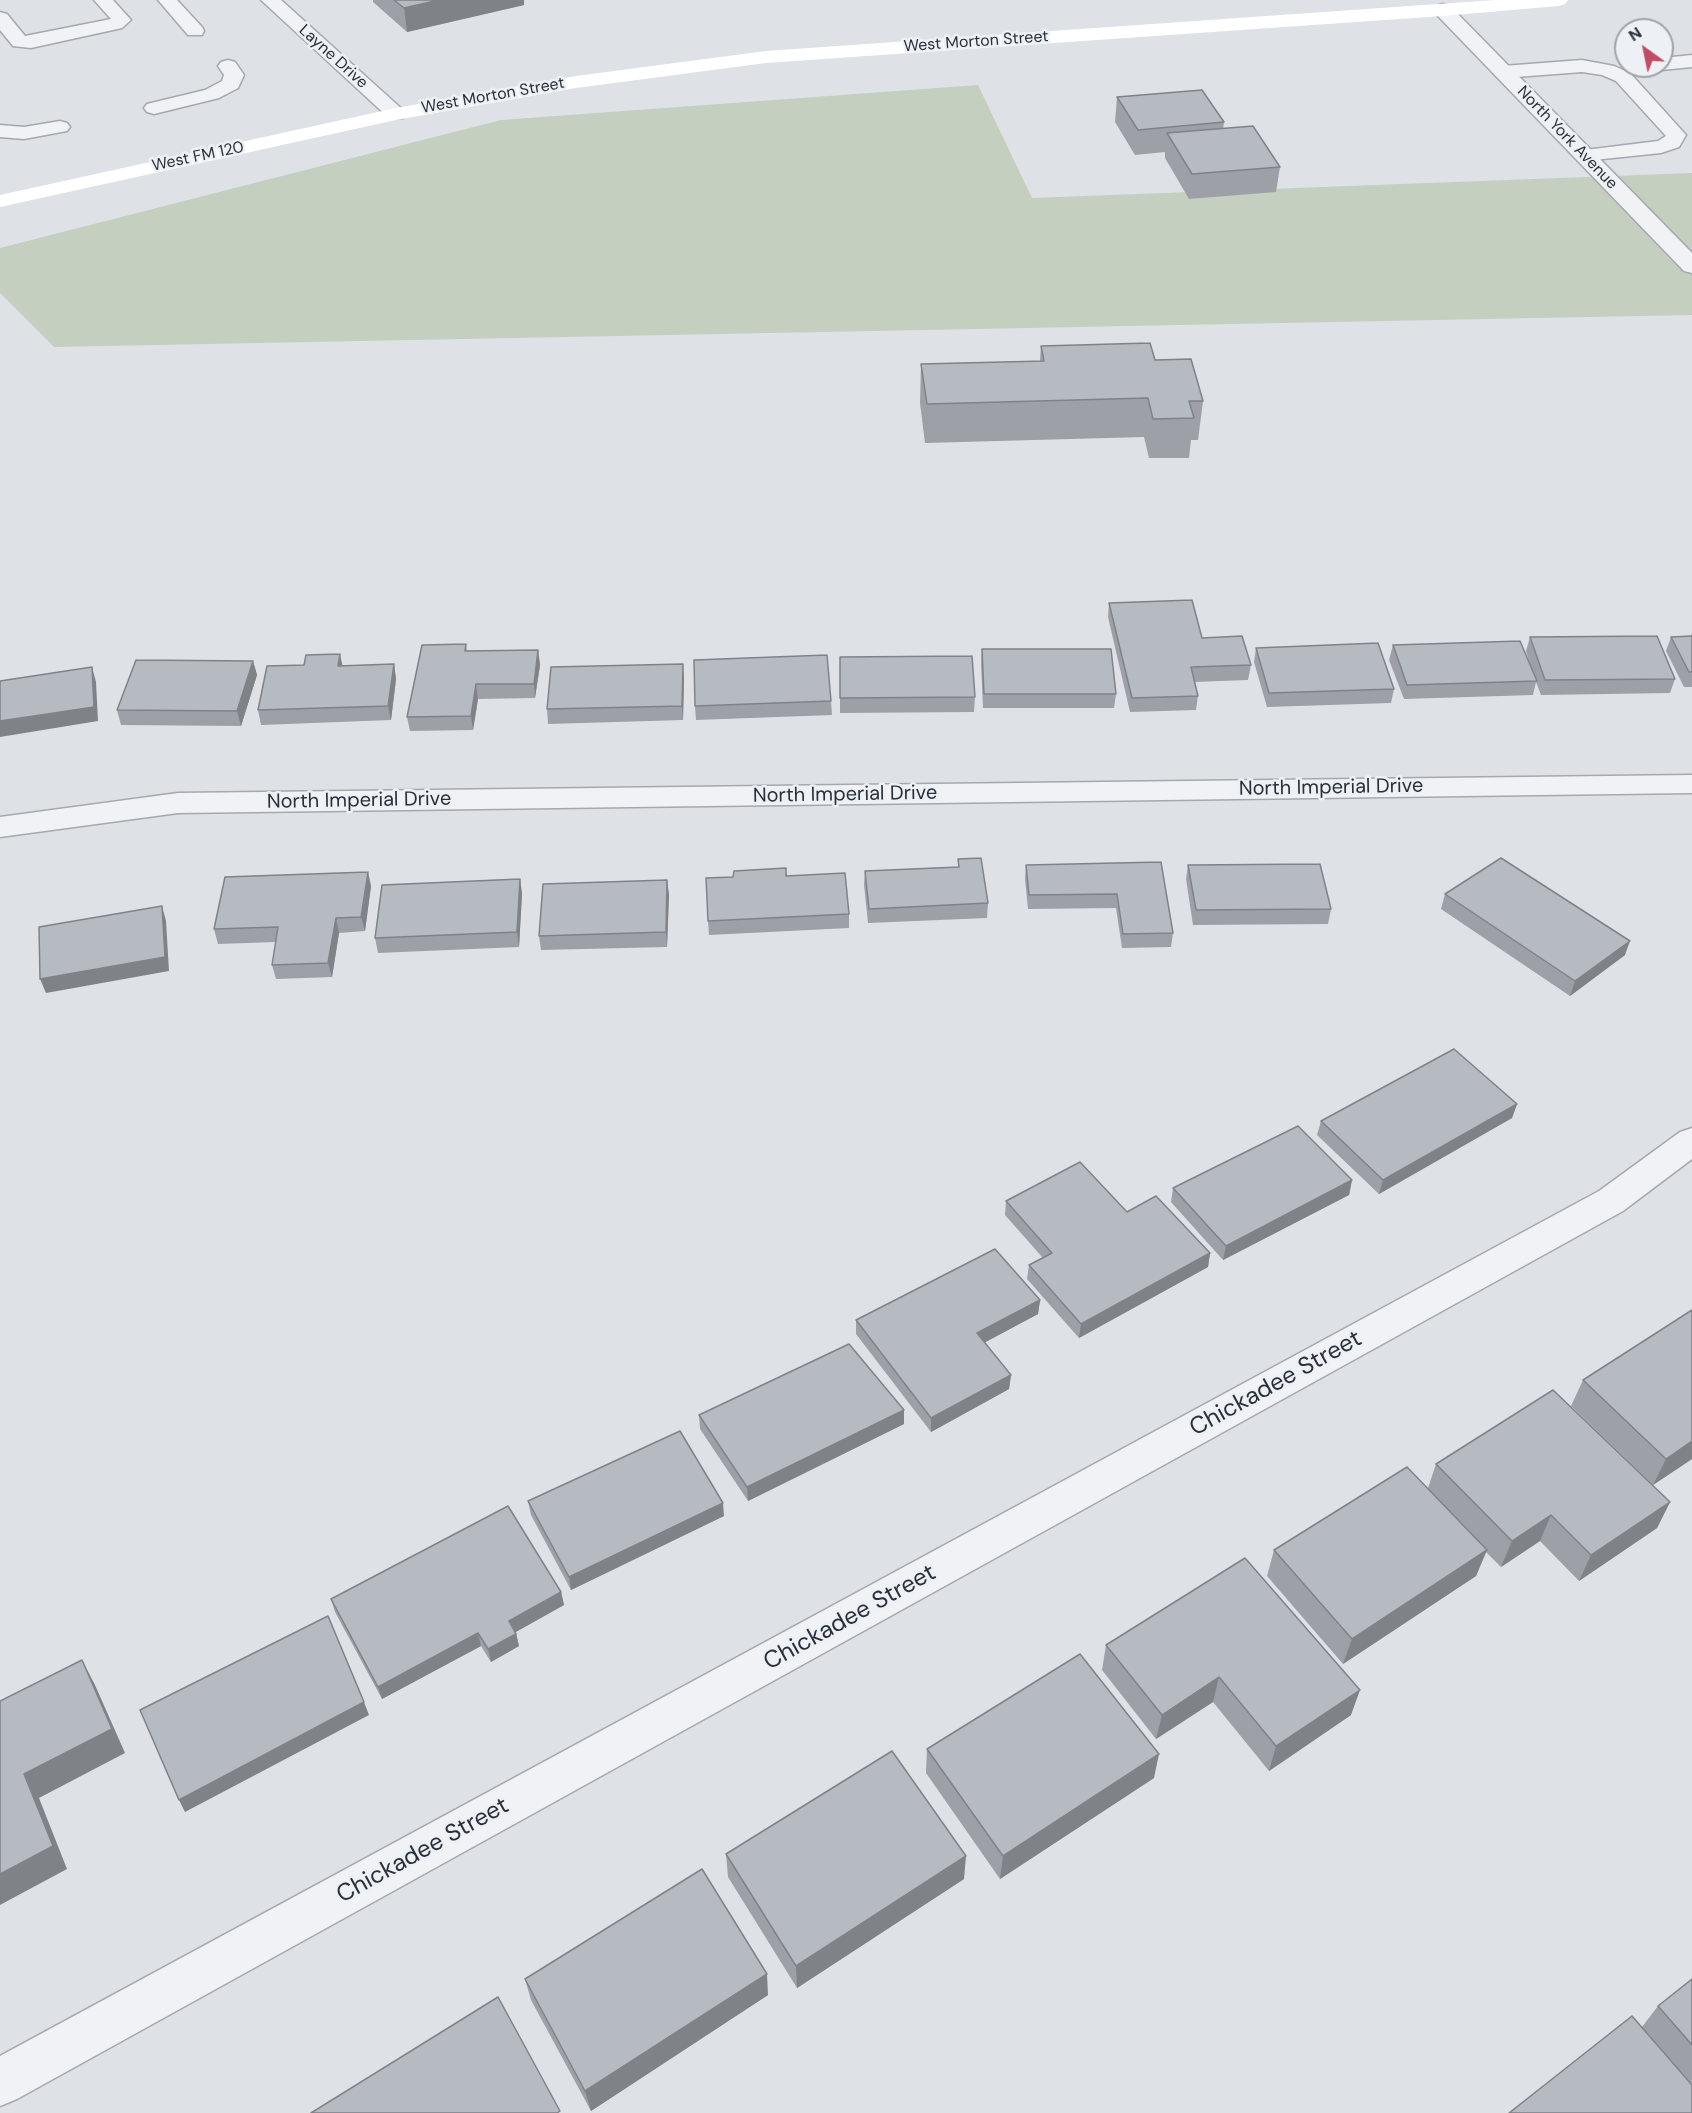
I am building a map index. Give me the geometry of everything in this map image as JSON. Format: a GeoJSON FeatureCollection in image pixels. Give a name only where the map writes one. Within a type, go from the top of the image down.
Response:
{"type":"FeatureCollection","features":[{"type":"Feature","properties":{"kind":"main road","name":"West Morton Street"},"geometry":{"type":"LineString","coordinates":[[396,114],[576,82],[766,57],[1559,0]]}},
{"type":"Feature","properties":{"kind":"main road","name":"West FM 120"},"geometry":{"type":"LineString","coordinates":[[0,201],[396,114]]}},
{"type":"Feature","properties":{"kind":"street"},"geometry":{"type":"LineString","coordinates":[[0,18],[20,42],[31,42],[115,24],[122,20],[104,0]]}},
{"type":"Feature","properties":{"kind":"street"},"geometry":{"type":"LineString","coordinates":[[167,0],[195,31]]}},
{"type":"Feature","properties":{"kind":"street","name":"Layne Drive"},"geometry":{"type":"LineString","coordinates":[[270,0],[396,114]]}},
{"type":"Feature","properties":{"kind":"street","name":"North York Avenue"},"geometry":{"type":"LineString","coordinates":[[1443,10],[1692,266]]}},
{"type":"Feature","properties":{"kind":"street"},"geometry":{"type":"LineString","coordinates":[[1674,62],[1692,60]]}},
{"type":"Feature","properties":{"kind":"street"},"geometry":{"type":"LineString","coordinates":[[154,108],[212,94],[231,84],[234,75],[228,66]]}},
{"type":"Feature","properties":{"kind":"street"},"geometry":{"type":"LineString","coordinates":[[1503,72],[1582,66],[1607,70],[1623,77],[1676,135],[1672,143],[1661,147],[1584,155]]}},
{"type":"Feature","properties":{"kind":"street"},"geometry":{"type":"LineString","coordinates":[[1607,70],[1614,69]]}},
{"type":"Feature","properties":{"kind":"street"},"geometry":{"type":"LineString","coordinates":[[0,131],[24,133],[60,127]]}},
{"type":"Feature","properties":{"kind":"street","name":"North Imperial Drive"},"geometry":{"type":"LineString","coordinates":[[0,827],[178,803],[1690,788]]}},
{"type":"Feature","properties":{"kind":"street","name":"Chickadee Street"},"geometry":{"type":"LineString","coordinates":[[0,2082],[1611,1202],[1692,1141]]}},
{"type":"Feature","properties":{"kind":"green space"},"geometry":{"type":"Polygon","coordinates":[[[978,85],[1032,198],[1692,173],[1692,315],[54,347],[0,293],[0,248],[501,120],[978,85]]]}},
{"type":"Feature","properties":{"kind":"building"},"geometry":{"type":"Polygon","coordinates":[[[394,0],[439,0],[404,8],[394,0]]]}},
{"type":"Feature","properties":{"kind":"building"},"geometry":{"type":"Polygon","coordinates":[[[1202,90],[1224,122],[1138,130],[1117,97],[1202,90]]]}},
{"type":"Feature","properties":{"kind":"building"},"geometry":{"type":"Polygon","coordinates":[[[1253,126],[1280,167],[1192,174],[1167,133],[1253,126]]]}},
{"type":"Feature","properties":{"kind":"building"},"geometry":{"type":"Polygon","coordinates":[[[1150,343],[1155,360],[1191,359],[1203,401],[1189,401],[1194,418],[1153,419],[1148,398],[927,404],[921,364],[1044,361],[1041,346],[1150,343]]]}},
{"type":"Feature","properties":{"kind":"building"},"geometry":{"type":"Polygon","coordinates":[[[1192,600],[1202,638],[1242,636],[1251,665],[1191,667],[1198,696],[1132,698],[1109,603],[1192,600]]]}},
{"type":"Feature","properties":{"kind":"building"},"geometry":{"type":"Polygon","coordinates":[[[1657,636],[1675,679],[1545,680],[1530,637],[1657,636]]]}},
{"type":"Feature","properties":{"kind":"building"},"geometry":{"type":"Polygon","coordinates":[[[1692,636],[1692,672],[1689,672],[1671,637],[1692,636]]]}},
{"type":"Feature","properties":{"kind":"building"},"geometry":{"type":"Polygon","coordinates":[[[1520,641],[1537,681],[1407,685],[1393,645],[1520,641]]]}},
{"type":"Feature","properties":{"kind":"building"},"geometry":{"type":"Polygon","coordinates":[[[1378,643],[1394,689],[1269,693],[1256,648],[1378,643]]]}},
{"type":"Feature","properties":{"kind":"building"},"geometry":{"type":"Polygon","coordinates":[[[466,644],[465,651],[538,650],[534,684],[476,684],[471,716],[407,717],[422,645],[466,644]]]}},
{"type":"Feature","properties":{"kind":"building"},"geometry":{"type":"Polygon","coordinates":[[[982,649],[1111,649],[1116,694],[984,694],[982,649]]]}},
{"type":"Feature","properties":{"kind":"building"},"geometry":{"type":"Polygon","coordinates":[[[340,654],[338,666],[394,664],[388,706],[258,710],[267,666],[304,665],[306,655],[340,654]]]}},
{"type":"Feature","properties":{"kind":"building"},"geometry":{"type":"Polygon","coordinates":[[[827,655],[831,701],[695,706],[694,660],[827,655]]]}},
{"type":"Feature","properties":{"kind":"building"},"geometry":{"type":"Polygon","coordinates":[[[972,656],[975,697],[840,698],[840,657],[972,656]]]}},
{"type":"Feature","properties":{"kind":"building"},"geometry":{"type":"Polygon","coordinates":[[[136,660],[253,661],[237,711],[117,710],[136,660]]]}},
{"type":"Feature","properties":{"kind":"building"},"geometry":{"type":"Polygon","coordinates":[[[683,664],[682,706],[547,709],[551,667],[683,664]]]}},
{"type":"Feature","properties":{"kind":"building"},"geometry":{"type":"Polygon","coordinates":[[[92,667],[94,707],[0,721],[0,681],[92,667]]]}},
{"type":"Feature","properties":{"kind":"building"},"geometry":{"type":"Polygon","coordinates":[[[981,858],[988,903],[869,909],[865,871],[959,867],[958,859],[981,858]]]}},
{"type":"Feature","properties":{"kind":"building"},"geometry":{"type":"Polygon","coordinates":[[[1501,858],[1630,941],[1575,981],[1445,894],[1501,858]]]}},
{"type":"Feature","properties":{"kind":"building"},"geometry":{"type":"Polygon","coordinates":[[[1161,862],[1173,933],[1123,934],[1117,894],[1029,895],[1026,865],[1161,862]]]}},
{"type":"Feature","properties":{"kind":"building"},"geometry":{"type":"Polygon","coordinates":[[[1320,864],[1331,909],[1196,910],[1188,865],[1320,864]]]}},
{"type":"Feature","properties":{"kind":"building"},"geometry":{"type":"Polygon","coordinates":[[[786,868],[786,876],[845,873],[849,914],[708,921],[706,878],[733,877],[734,871],[786,868]]]}},
{"type":"Feature","properties":{"kind":"building"},"geometry":{"type":"Polygon","coordinates":[[[368,872],[361,917],[336,918],[328,963],[272,965],[278,927],[214,929],[225,877],[368,872]]]}},
{"type":"Feature","properties":{"kind":"building"},"geometry":{"type":"Polygon","coordinates":[[[520,879],[517,932],[375,938],[382,885],[520,879]]]}},
{"type":"Feature","properties":{"kind":"building"},"geometry":{"type":"Polygon","coordinates":[[[667,880],[666,932],[539,936],[543,884],[667,880]]]}},
{"type":"Feature","properties":{"kind":"building"},"geometry":{"type":"Polygon","coordinates":[[[162,906],[165,957],[40,979],[39,927],[162,906]]]}},
{"type":"Feature","properties":{"kind":"building"},"geometry":{"type":"Polygon","coordinates":[[[1454,1049],[1517,1104],[1383,1180],[1321,1121],[1454,1049]]]}},
{"type":"Feature","properties":{"kind":"building"},"geometry":{"type":"Polygon","coordinates":[[[1298,1126],[1352,1180],[1226,1246],[1173,1188],[1298,1126]]]}},
{"type":"Feature","properties":{"kind":"building"},"geometry":{"type":"Polygon","coordinates":[[[1080,1162],[1127,1212],[1156,1196],[1210,1253],[1081,1324],[1029,1265],[1052,1253],[1006,1201],[1080,1162]]]}},
{"type":"Feature","properties":{"kind":"building"},"geometry":{"type":"Polygon","coordinates":[[[995,1249],[1040,1300],[977,1333],[1011,1375],[931,1418],[856,1320],[995,1249]]]}},
{"type":"Feature","properties":{"kind":"building"},"geometry":{"type":"Polygon","coordinates":[[[1692,1310],[1692,1441],[1666,1459],[1583,1380],[1692,1310]]]}},
{"type":"Feature","properties":{"kind":"building"},"geometry":{"type":"Polygon","coordinates":[[[849,1344],[904,1410],[747,1487],[699,1415],[849,1344]]]}},
{"type":"Feature","properties":{"kind":"building"},"geometry":{"type":"Polygon","coordinates":[[[1553,1390],[1670,1502],[1591,1555],[1551,1515],[1512,1541],[1436,1464],[1553,1390]]]}},
{"type":"Feature","properties":{"kind":"building"},"geometry":{"type":"Polygon","coordinates":[[[680,1431],[723,1503],[569,1577],[528,1501],[680,1431]]]}},
{"type":"Feature","properties":{"kind":"building"},"geometry":{"type":"Polygon","coordinates":[[[1407,1467],[1487,1550],[1352,1639],[1274,1550],[1407,1467]]]}},
{"type":"Feature","properties":{"kind":"building"},"geometry":{"type":"Polygon","coordinates":[[[508,1506],[561,1592],[509,1621],[516,1634],[488,1649],[478,1633],[378,1687],[331,1599],[508,1506]]]}},
{"type":"Feature","properties":{"kind":"building"},"geometry":{"type":"Polygon","coordinates":[[[1245,1558],[1360,1690],[1276,1746],[1219,1677],[1162,1715],[1106,1645],[1245,1558]]]}},
{"type":"Feature","properties":{"kind":"building"},"geometry":{"type":"Polygon","coordinates":[[[328,1616],[364,1702],[179,1800],[140,1710],[328,1616]]]}},
{"type":"Feature","properties":{"kind":"building"},"geometry":{"type":"Polygon","coordinates":[[[1080,1654],[1159,1754],[1003,1856],[927,1749],[1080,1654]]]}},
{"type":"Feature","properties":{"kind":"building"},"geometry":{"type":"Polygon","coordinates":[[[82,1660],[112,1729],[24,1774],[53,1846],[0,1874],[0,1701],[82,1660]]]}},
{"type":"Feature","properties":{"kind":"building"},"geometry":{"type":"Polygon","coordinates":[[[892,1751],[966,1856],[796,1966],[726,1854],[892,1751]]]}},
{"type":"Feature","properties":{"kind":"building"},"geometry":{"type":"Polygon","coordinates":[[[702,1869],[767,1974],[585,2091],[525,1979],[702,1869]]]}},
{"type":"Feature","properties":{"kind":"building"},"geometry":{"type":"Polygon","coordinates":[[[1692,1979],[1692,2045],[1658,2006],[1692,1979]]]}},
{"type":"Feature","properties":{"kind":"building"},"geometry":{"type":"Polygon","coordinates":[[[498,1997],[560,2111],[557,2113],[311,2113],[498,1997]]]}},
{"type":"Feature","properties":{"kind":"building"},"geometry":{"type":"Polygon","coordinates":[[[1632,2016],[1692,2085],[1692,2113],[1509,2113],[1632,2016]]]}}]}
